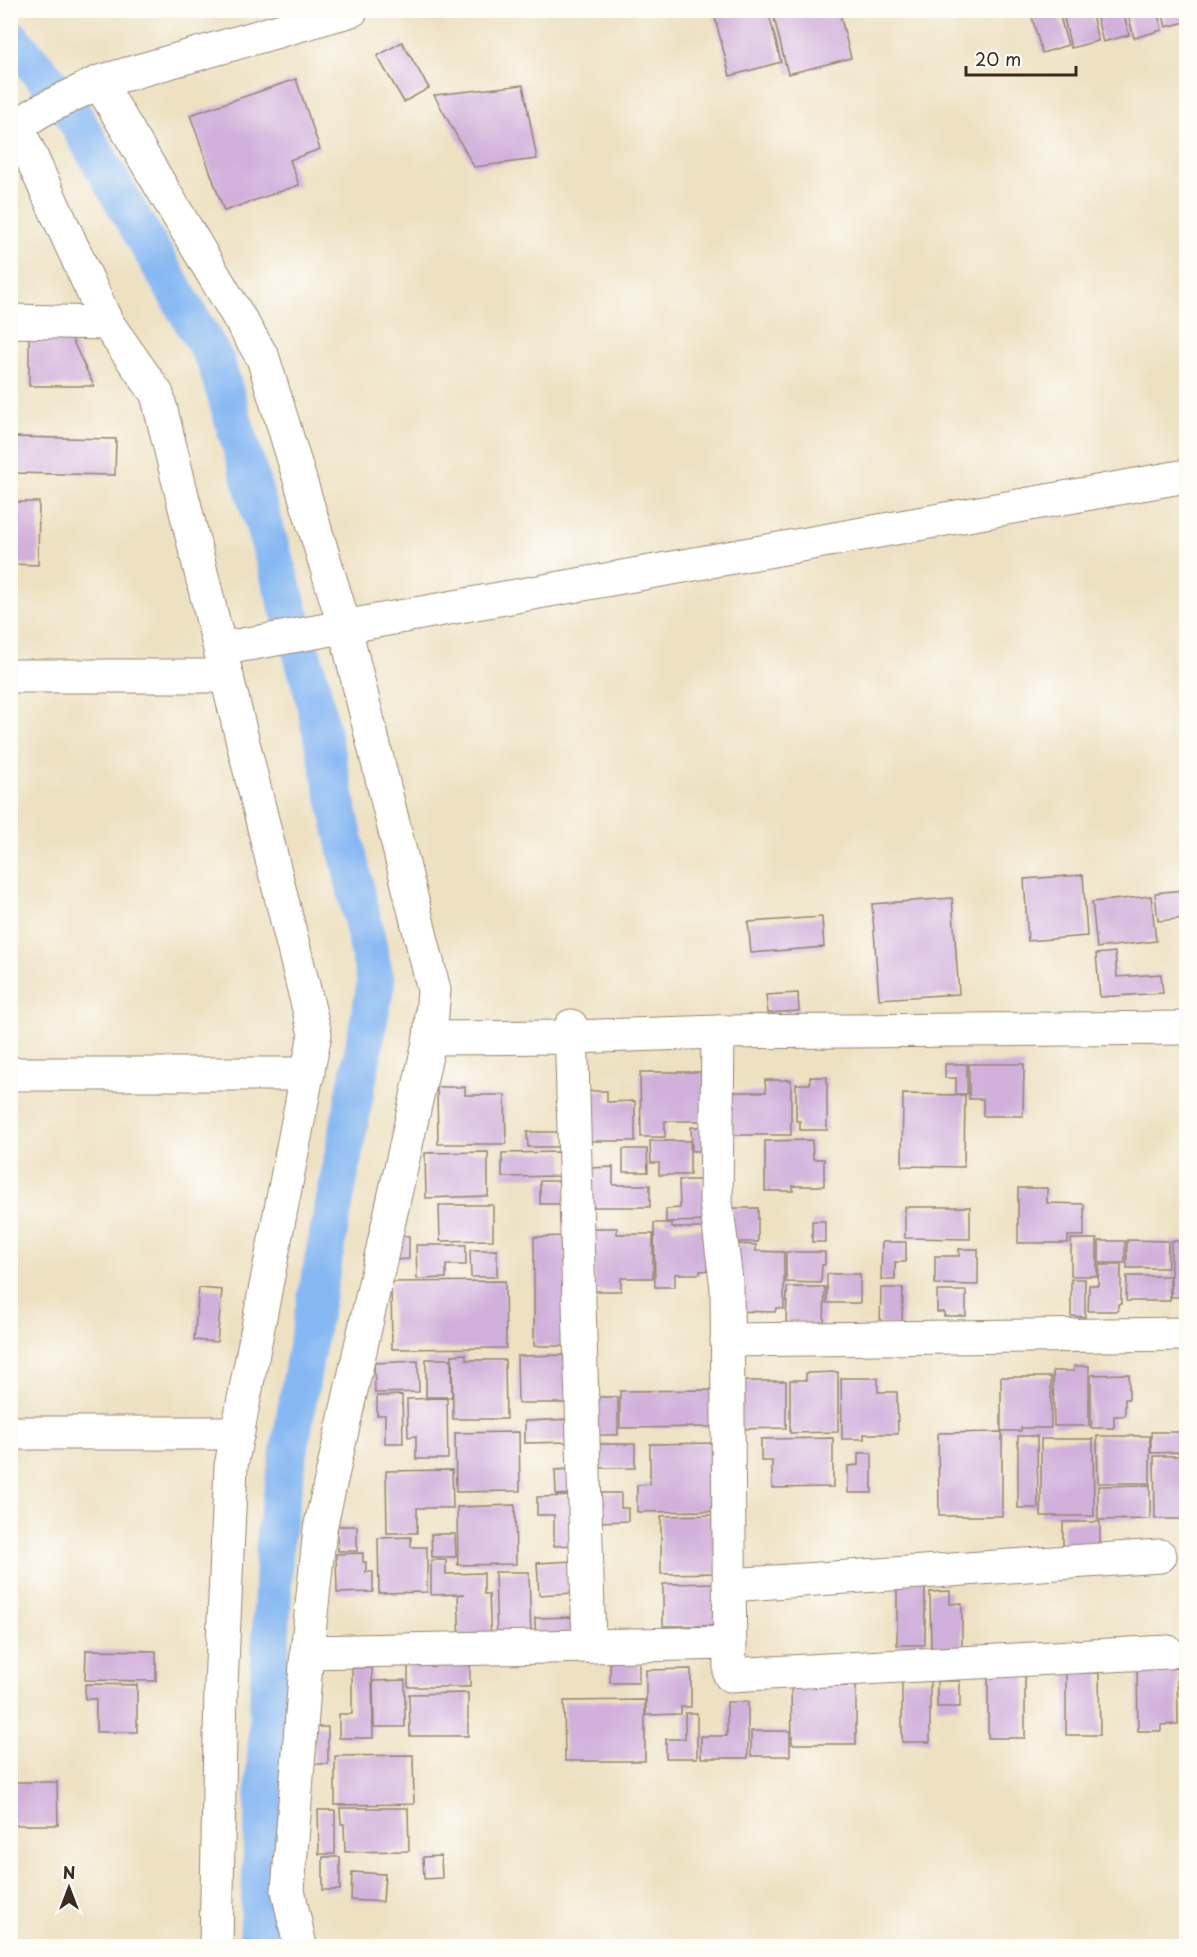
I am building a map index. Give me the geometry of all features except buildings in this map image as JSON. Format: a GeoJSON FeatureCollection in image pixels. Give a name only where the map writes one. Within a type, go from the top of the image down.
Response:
{"type":"FeatureCollection","features":[{"type":"Feature","properties":{"kind":"street"},"geometry":{"type":"LineString","coordinates":[[216,1947],[221,1686],[231,1466],[315,1034],[157,394],[107,323],[22,119],[99,82],[352,10]]}},
{"type":"Feature","properties":{"kind":"street"},"geometry":{"type":"LineString","coordinates":[[99,82],[263,357],[345,628],[434,990],[430,1038],[320,1529],[307,1652],[288,1890],[300,1947]]}},
{"type":"Feature","properties":{"kind":"street"},"geometry":{"type":"LineString","coordinates":[[10,321],[107,323]]}},
{"type":"Feature","properties":{"kind":"street"},"geometry":{"type":"LineString","coordinates":[[10,676],[223,663],[345,628],[1186,476]]}},
{"type":"Feature","properties":{"kind":"street"},"geometry":{"type":"LineString","coordinates":[[430,1038],[572,1031],[1186,1028]]}},
{"type":"Feature","properties":{"kind":"street"},"geometry":{"type":"LineString","coordinates":[[572,1031],[589,1646]]}},
{"type":"Feature","properties":{"kind":"street"},"geometry":{"type":"LineString","coordinates":[[718,1032],[716,1202],[728,1288],[730,1675],[1168,1652]]}},
{"type":"Feature","properties":{"kind":"street"},"geometry":{"type":"LineString","coordinates":[[10,1074],[308,1074]]}},
{"type":"Feature","properties":{"kind":"street"},"geometry":{"type":"LineString","coordinates":[[728,1340],[1186,1334]]}},
{"type":"Feature","properties":{"kind":"street"},"geometry":{"type":"LineString","coordinates":[[10,1433],[238,1433]]}},
{"type":"Feature","properties":{"kind":"street"},"geometry":{"type":"LineString","coordinates":[[729,1585],[1160,1556]]}},
{"type":"Feature","properties":{"kind":"street"},"geometry":{"type":"LineString","coordinates":[[307,1652],[730,1643]]}},
{"type":"Feature","properties":{"kind":"waterway"},"geometry":{"type":"LineString","coordinates":[[10,37],[65,101],[216,362],[311,685],[376,983],[305,1357],[275,1536],[258,1946]]}}]}
